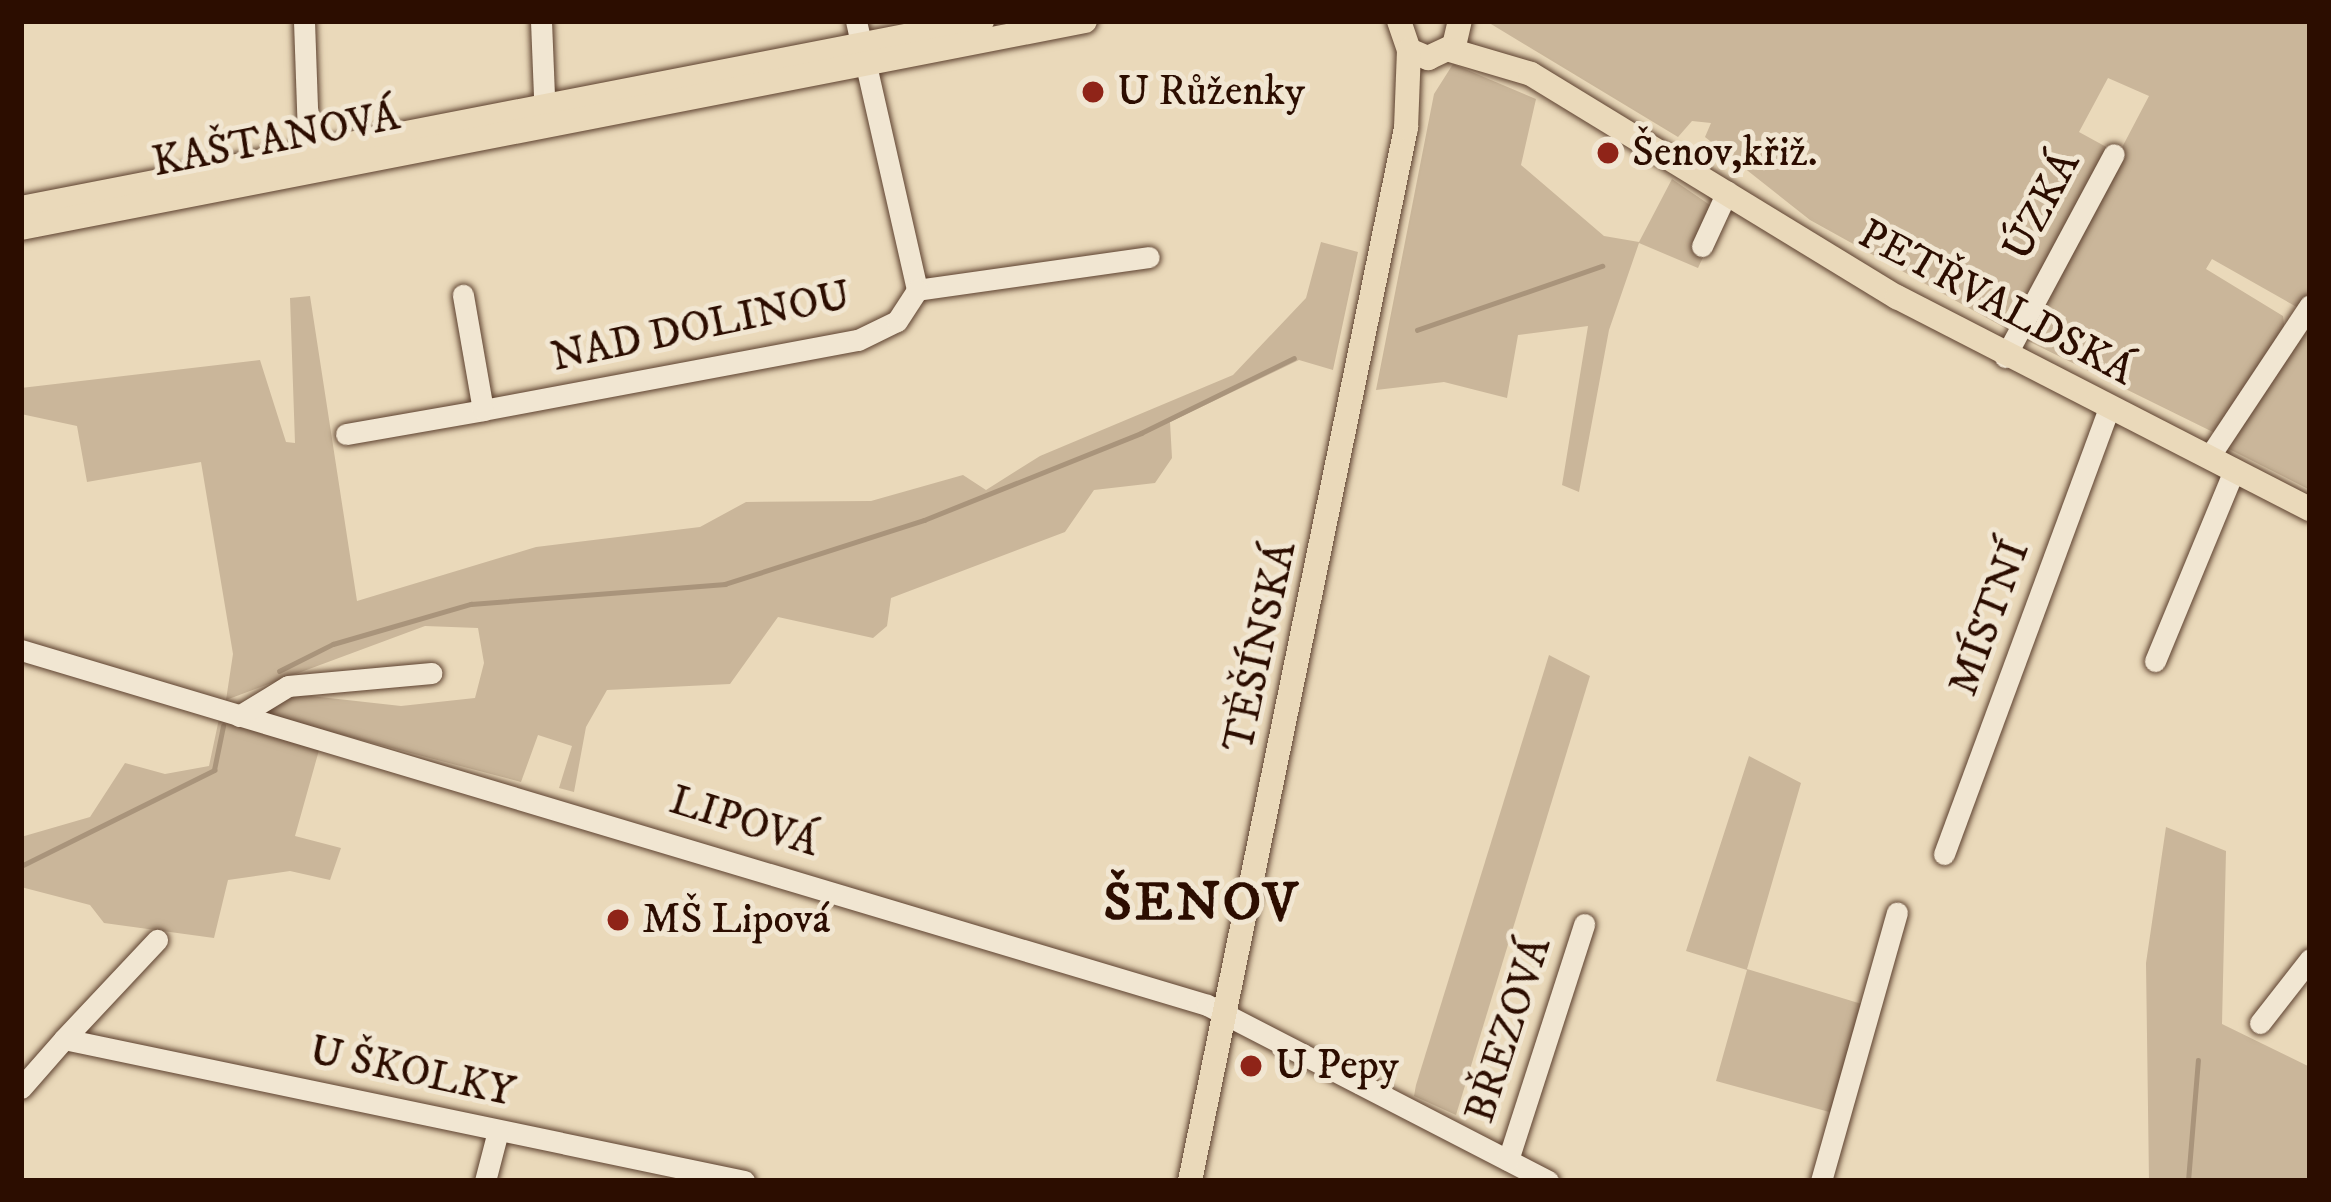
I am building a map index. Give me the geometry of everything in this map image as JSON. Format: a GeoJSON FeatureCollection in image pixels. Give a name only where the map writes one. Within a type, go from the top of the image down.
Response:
{"type":"FeatureCollection","features":[{"type":"Feature","properties":{"kind":"main road","name":"KAŠTANOVÁ"},"geometry":{"type":"LineString","coordinates":[[21,228],[545,117],[862,42],[982,21]]}},
{"type":"Feature","properties":{"kind":"main road","name":"KAŠTANOVÁ"},"geometry":{"type":"LineString","coordinates":[[862,42],[1085,21]]}},
{"type":"Feature","properties":{"kind":"main road","name":"TĚŠÍNSKÁ"},"geometry":{"type":"LineString","coordinates":[[1190,1181],[1406,128],[1461,21]]}},
{"type":"Feature","properties":{"kind":"main road","name":"PETŘVALDSKÁ"},"geometry":{"type":"LineString","coordinates":[[1461,21],[1531,74],[2005,357],[2310,508]]}},
{"type":"Feature","properties":{"kind":"main road","name":"TĚŠÍNSKÁ"},"geometry":{"type":"LineString","coordinates":[[1399,30],[1406,128]]}},
{"type":"Feature","properties":{"kind":"main road","name":"PETŘVALDSKÁ"},"geometry":{"type":"LineString","coordinates":[[1399,30],[1442,54],[1531,74]]}},
{"type":"Feature","properties":{"kind":"main road","name":"KAŠTANOVÁ"},"geometry":{"type":"LineString","coordinates":[[21,208],[308,164]]}},
{"type":"Feature","properties":{"kind":"street"},"geometry":{"type":"LineString","coordinates":[[304,21],[308,164]]}},
{"type":"Feature","properties":{"kind":"street"},"geometry":{"type":"LineString","coordinates":[[541,21],[545,117]]}},
{"type":"Feature","properties":{"kind":"street"},"geometry":{"type":"LineString","coordinates":[[862,42],[916,290],[1149,257]]}},
{"type":"Feature","properties":{"kind":"street","name":"ÚZKÁ"},"geometry":{"type":"LineString","coordinates":[[2005,357],[2114,154]]}},
{"type":"Feature","properties":{"kind":"street"},"geometry":{"type":"LineString","coordinates":[[1702,246],[1727,192]]}},
{"type":"Feature","properties":{"kind":"street","name":"NAD DOLINOU"},"geometry":{"type":"LineString","coordinates":[[346,434],[858,340],[897,321],[916,290]]}},
{"type":"Feature","properties":{"kind":"street"},"geometry":{"type":"LineString","coordinates":[[463,295],[483,410]]}},
{"type":"Feature","properties":{"kind":"street"},"geometry":{"type":"LineString","coordinates":[[2209,458],[2310,305]]}},
{"type":"Feature","properties":{"kind":"street","name":"MÍSTNÍ"},"geometry":{"type":"LineString","coordinates":[[1944,854],[2109,409]]}},
{"type":"Feature","properties":{"kind":"street"},"geometry":{"type":"LineString","coordinates":[[2155,661],[2234,470]]}},
{"type":"Feature","properties":{"kind":"street","name":"LIPOVÁ"},"geometry":{"type":"LineString","coordinates":[[21,650],[238,716],[485,782],[1225,1012]]}},
{"type":"Feature","properties":{"kind":"street"},"geometry":{"type":"LineString","coordinates":[[238,716],[288,686],[431,673]]}},
{"type":"Feature","properties":{"kind":"street"},"geometry":{"type":"LineString","coordinates":[[1821,1181],[1897,913]]}},
{"type":"Feature","properties":{"kind":"street","name":"BŘEZOVÁ"},"geometry":{"type":"LineString","coordinates":[[1508,1160],[1584,924]]}},
{"type":"Feature","properties":{"kind":"street"},"geometry":{"type":"LineString","coordinates":[[21,1088],[157,940]]}},
{"type":"Feature","properties":{"kind":"street"},"geometry":{"type":"LineString","coordinates":[[2260,1023],[2310,958]]}},
{"type":"Feature","properties":{"kind":"street","name":"BŘEZOVÁ"},"geometry":{"type":"LineString","coordinates":[[1225,1012],[1548,1181]]}},
{"type":"Feature","properties":{"kind":"street","name":"U ŠKOLKY"},"geometry":{"type":"LineString","coordinates":[[64,1039],[744,1181]]}},
{"type":"Feature","properties":{"kind":"street"},"geometry":{"type":"LineString","coordinates":[[485,1181],[498,1131]]}},
{"type":"Feature","properties":{"kind":"shaded area"},"geometry":{"type":"Polygon","coordinates":[[[1486,21],[2310,21],[2310,298],[2302,310],[2212,259],[2206,269],[2283,316],[2285,332],[2217,434],[2022,338],[2149,96],[2108,78],[2079,132],[2110,149],[2014,333],[1810,220],[1705,137],[1711,123],[1692,121],[1678,137],[1486,21]]]}},
{"type":"Feature","properties":{"kind":"shaded area"},"geometry":{"type":"Polygon","coordinates":[[[1453,64],[1536,99],[1521,165],[1604,236],[1639,242],[1672,179],[1723,214],[1698,268],[1639,243],[1609,330],[1579,492],[1562,485],[1588,326],[1518,335],[1507,398],[1444,382],[1376,390],[1434,94],[1453,64]]]}},
{"type":"Feature","properties":{"kind":"shaded area"},"geometry":{"type":"Polygon","coordinates":[[[1321,242],[1358,252],[1333,370],[1299,360],[1170,422],[1172,458],[1155,483],[1094,490],[1065,532],[891,598],[887,626],[873,638],[778,617],[730,684],[607,690],[586,727],[574,792],[559,788],[572,746],[538,735],[521,782],[255,712],[293,694],[401,706],[475,698],[484,663],[478,628],[425,626],[226,700],[233,654],[201,462],[87,482],[77,426],[21,414],[21,388],[260,360],[286,442],[295,443],[290,298],[310,296],[357,601],[536,547],[700,527],[746,502],[871,501],[963,475],[986,490],[1040,456],[1233,375],[1306,298],[1321,242]]]}},
{"type":"Feature","properties":{"kind":"shaded area"},"geometry":{"type":"Polygon","coordinates":[[[2310,316],[2310,490],[2223,446],[2310,316]]]}},
{"type":"Feature","properties":{"kind":"shaded area"},"geometry":{"type":"Polygon","coordinates":[[[1549,655],[1590,676],[1456,1115],[1414,1096],[1416,1085],[1549,655]]]}},
{"type":"Feature","properties":{"kind":"shaded area"},"geometry":{"type":"Polygon","coordinates":[[[220,714],[321,743],[295,836],[341,848],[330,880],[290,871],[228,880],[214,938],[104,923],[90,905],[21,887],[21,837],[90,817],[125,763],[165,774],[209,766],[220,714]]]}},
{"type":"Feature","properties":{"kind":"shaded area"},"geometry":{"type":"Polygon","coordinates":[[[1749,756],[1801,783],[1747,969],[1865,1005],[1833,1113],[1716,1081],[1747,970],[1686,951],[1749,756]]]}},
{"type":"Feature","properties":{"kind":"shaded area"},"geometry":{"type":"Polygon","coordinates":[[[2166,827],[2226,851],[2222,1024],[2310,1067],[2310,1181],[2149,1181],[2146,963],[2166,827]]]}},
{"type":"Feature","properties":{"kind":"waterway"},"geometry":{"type":"LineString","coordinates":[[1417,330],[1602,266]]}},
{"type":"Feature","properties":{"kind":"waterway"},"geometry":{"type":"LineString","coordinates":[[279,671],[333,644],[471,604],[725,584],[924,520],[1141,433],[1294,358]]}},
{"type":"Feature","properties":{"kind":"waterway"},"geometry":{"type":"LineString","coordinates":[[21,866],[214,770],[223,726]]}},
{"type":"Feature","properties":{"kind":"waterway"},"geometry":{"type":"LineString","coordinates":[[2188,1181],[2198,1060]]}},
{"type":"Feature","properties":{"kind":"place","name":"U Růženky"},"geometry":{"type":"Point","coordinates":[1093,92]}},
{"type":"Feature","properties":{"kind":"place","name":"Šenov,křiž."},"geometry":{"type":"Point","coordinates":[1608,153]}},
{"type":"Feature","properties":{"kind":"place","name":"MŠ Lipová"},"geometry":{"type":"Point","coordinates":[618,920]}},
{"type":"Feature","properties":{"kind":"place","name":"U Pepy"},"geometry":{"type":"Point","coordinates":[1251,1066]}},
{"type":"Feature","properties":{"kind":"district","name":"ŠENOV"},"geometry":{"type":"Point","coordinates":[1202,904]}}]}
